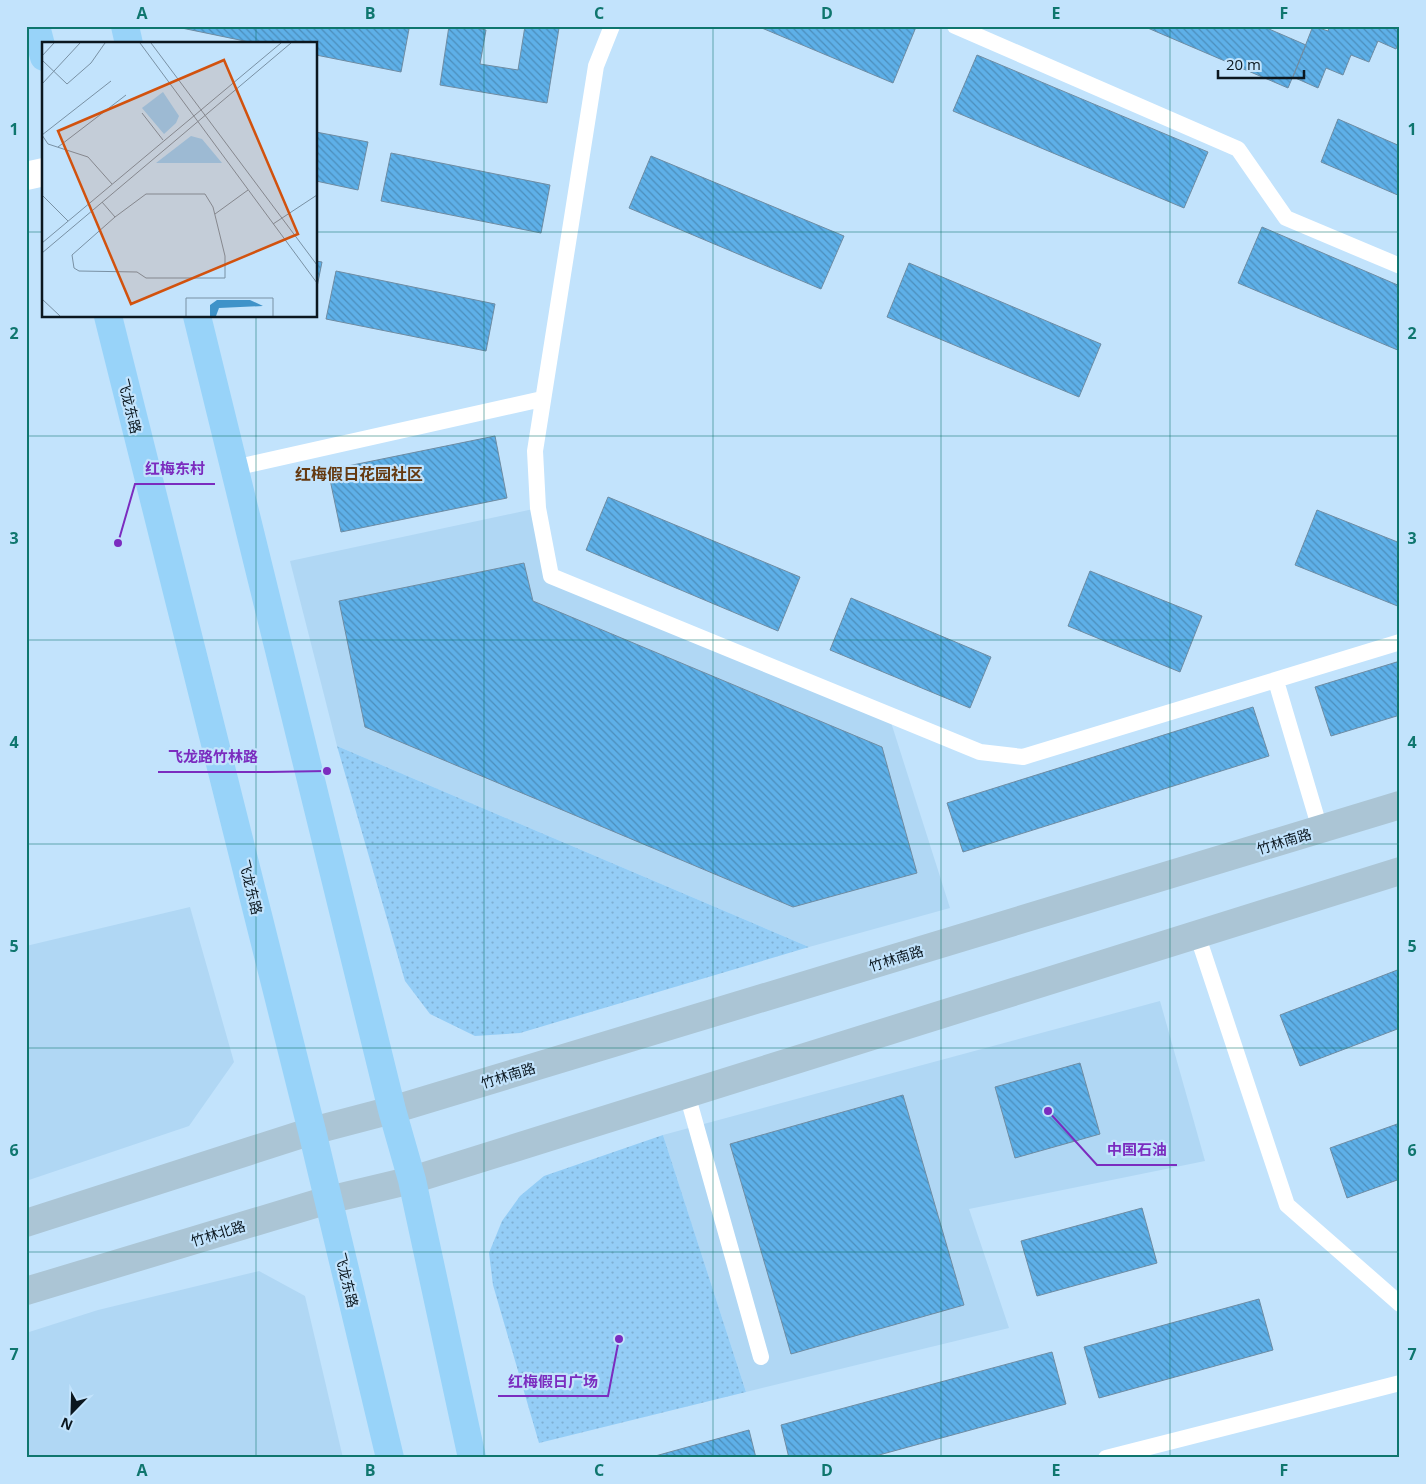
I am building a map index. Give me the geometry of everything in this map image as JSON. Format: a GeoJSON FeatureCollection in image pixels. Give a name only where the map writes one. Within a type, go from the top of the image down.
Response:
{"type":"FeatureCollection","features":[{"type":"Feature","properties":{"kind":"main road"},"geometry":{"type":"LineString","coordinates":[[36,26],[42,49]]}},
{"type":"Feature","properties":{"kind":"main road"},"geometry":{"type":"LineString","coordinates":[[125,26],[129,42]]}},
{"type":"Feature","properties":{"kind":"main road","name":"飞龙东路"},"geometry":{"type":"LineString","coordinates":[[109,318],[312,1131],[390,1458]]}},
{"type":"Feature","properties":{"kind":"main road"},"geometry":{"type":"LineString","coordinates":[[197,318],[392,1110],[412,1180],[472,1458]]}},
{"type":"Feature","properties":{"kind":"main road","name":"竹林南路"},"geometry":{"type":"LineString","coordinates":[[392,1110],[1400,806]]}},
{"type":"Feature","properties":{"kind":"main road"},"geometry":{"type":"LineString","coordinates":[[412,1180],[1400,871]]}},
{"type":"Feature","properties":{"kind":"main road"},"geometry":{"type":"LineString","coordinates":[[26,1224],[312,1131],[392,1110]]}},
{"type":"Feature","properties":{"kind":"main road","name":"竹林北路"},"geometry":{"type":"LineString","coordinates":[[26,1291],[328,1200],[412,1180]]}},
{"type":"Feature","properties":{"kind":"street"},"geometry":{"type":"LineString","coordinates":[[26,176],[42,172]]}},
{"type":"Feature","properties":{"kind":"lane"},"geometry":{"type":"LineString","coordinates":[[612,26],[596,66],[535,451],[538,508],[551,576],[980,752],[1022,757],[1400,642]]}},
{"type":"Feature","properties":{"kind":"lane"},"geometry":{"type":"LineString","coordinates":[[955,26],[1238,150],[1286,218],[1400,266]]}},
{"type":"Feature","properties":{"kind":"lane"},"geometry":{"type":"LineString","coordinates":[[234,468],[542,399]]}},
{"type":"Feature","properties":{"kind":"lane"},"geometry":{"type":"LineString","coordinates":[[1276,681],[1320,830]]}},
{"type":"Feature","properties":{"kind":"lane"},"geometry":{"type":"LineString","coordinates":[[1197,934],[1287,1205],[1400,1304]]}},
{"type":"Feature","properties":{"kind":"lane"},"geometry":{"type":"LineString","coordinates":[[687,1094],[761,1357]]}},
{"type":"Feature","properties":{"kind":"lane"},"geometry":{"type":"LineString","coordinates":[[1106,1458],[1400,1383]]}},
{"type":"Feature","properties":{"kind":"shaded area"},"geometry":{"type":"Polygon","coordinates":[[[538,508],[552,576],[889,716],[950,908],[809,947],[337,746],[290,561],[538,508]]]}},
{"type":"Feature","properties":{"kind":"shaded area"},"geometry":{"type":"Polygon","coordinates":[[[337,746],[809,947],[520,1033],[475,1036],[430,1014],[405,981],[337,746]]]}},
{"type":"Feature","properties":{"kind":"shaded area"},"geometry":{"type":"Polygon","coordinates":[[[190,907],[234,1062],[189,1126],[26,1181],[26,946],[190,907]]]}},
{"type":"Feature","properties":{"kind":"shaded area"},"geometry":{"type":"Polygon","coordinates":[[[1160,1001],[1205,1161],[969,1209],[1009,1328],[746,1392],[663,1135],[1160,1001]]]}},
{"type":"Feature","properties":{"kind":"shaded area"},"geometry":{"type":"Polygon","coordinates":[[[663,1135],[746,1392],[539,1443],[493,1285],[489,1253],[502,1221],[520,1196],[544,1176],[663,1135]]]}},
{"type":"Feature","properties":{"kind":"shaded area"},"geometry":{"type":"Polygon","coordinates":[[[259,1271],[305,1296],[343,1458],[26,1458],[26,1333],[98,1310],[259,1271]]]}},
{"type":"Feature","properties":{"kind":"building"},"geometry":{"type":"Polygon","coordinates":[[[172,26],[393,26],[409,29],[401,72],[318,55],[318,42],[249,42],[172,26]]]}},
{"type":"Feature","properties":{"kind":"building"},"geometry":{"type":"Polygon","coordinates":[[[449,26],[465,26],[486,30],[480,64],[518,70],[525,26],[559,28],[547,103],[440,85],[449,26]]]}},
{"type":"Feature","properties":{"kind":"building"},"geometry":{"type":"Polygon","coordinates":[[[757,26],[915,26],[916,27],[893,83],[757,26]]]}},
{"type":"Feature","properties":{"kind":"building"},"geometry":{"type":"Polygon","coordinates":[[[1143,26],[1262,26],[1306,45],[1288,88],[1143,26]]]}},
{"type":"Feature","properties":{"kind":"building"},"geometry":{"type":"Polygon","coordinates":[[[1313,26],[1328,31],[1330,26],[1400,26],[1400,39],[1396,49],[1378,41],[1369,62],[1351,55],[1343,75],[1326,68],[1318,88],[1293,77],[1313,26]]]}},
{"type":"Feature","properties":{"kind":"building"},"geometry":{"type":"Polygon","coordinates":[[[977,55],[1208,152],[1184,208],[953,111],[977,55]]]}},
{"type":"Feature","properties":{"kind":"building"},"geometry":{"type":"Polygon","coordinates":[[[1338,119],[1400,146],[1400,196],[1321,162],[1338,119]]]}},
{"type":"Feature","properties":{"kind":"building"},"geometry":{"type":"Polygon","coordinates":[[[318,132],[368,142],[358,190],[318,181],[318,132]]]}},
{"type":"Feature","properties":{"kind":"building"},"geometry":{"type":"Polygon","coordinates":[[[391,153],[550,185],[541,233],[381,201],[391,153]]]}},
{"type":"Feature","properties":{"kind":"building"},"geometry":{"type":"Polygon","coordinates":[[[651,156],[844,236],[821,289],[629,208],[651,156]]]}},
{"type":"Feature","properties":{"kind":"building"},"geometry":{"type":"Polygon","coordinates":[[[1262,227],[1400,286],[1400,351],[1238,283],[1262,227]]]}},
{"type":"Feature","properties":{"kind":"building"},"geometry":{"type":"Polygon","coordinates":[[[318,261],[322,262],[318,282],[318,261]]]}},
{"type":"Feature","properties":{"kind":"building"},"geometry":{"type":"Polygon","coordinates":[[[909,263],[1101,344],[1079,397],[887,317],[909,263]]]}},
{"type":"Feature","properties":{"kind":"building"},"geometry":{"type":"Polygon","coordinates":[[[336,271],[495,304],[486,351],[326,319],[336,271]]]}},
{"type":"Feature","properties":{"kind":"building"},"geometry":{"type":"Polygon","coordinates":[[[495,436],[507,498],[341,532],[328,470],[495,436]]]}},
{"type":"Feature","properties":{"kind":"building"},"geometry":{"type":"Polygon","coordinates":[[[608,497],[800,577],[778,631],[586,550],[608,497]]]}},
{"type":"Feature","properties":{"kind":"building"},"geometry":{"type":"Polygon","coordinates":[[[1317,510],[1400,543],[1400,607],[1295,565],[1317,510]]]}},
{"type":"Feature","properties":{"kind":"building"},"geometry":{"type":"Polygon","coordinates":[[[524,563],[533,601],[882,747],[917,873],[793,907],[365,727],[339,601],[524,563]]]}},
{"type":"Feature","properties":{"kind":"building"},"geometry":{"type":"Polygon","coordinates":[[[1090,571],[1202,616],[1180,672],[1068,626],[1090,571]]]}},
{"type":"Feature","properties":{"kind":"building"},"geometry":{"type":"Polygon","coordinates":[[[851,598],[991,657],[970,708],[830,650],[851,598]]]}},
{"type":"Feature","properties":{"kind":"building"},"geometry":{"type":"Polygon","coordinates":[[[1400,661],[1400,715],[1331,736],[1315,687],[1400,661]]]}},
{"type":"Feature","properties":{"kind":"building"},"geometry":{"type":"Polygon","coordinates":[[[1253,707],[1269,756],[963,852],[947,803],[1253,707]]]}},
{"type":"Feature","properties":{"kind":"building"},"geometry":{"type":"Polygon","coordinates":[[[1400,969],[1400,1028],[1300,1066],[1280,1015],[1400,969]]]}},
{"type":"Feature","properties":{"kind":"building"},"geometry":{"type":"Polygon","coordinates":[[[1080,1063],[1100,1134],[1015,1158],[995,1087],[1080,1063]]]}},
{"type":"Feature","properties":{"kind":"building"},"geometry":{"type":"Polygon","coordinates":[[[903,1095],[964,1305],[791,1354],[730,1144],[903,1095]]]}},
{"type":"Feature","properties":{"kind":"building"},"geometry":{"type":"Polygon","coordinates":[[[1400,1123],[1400,1179],[1347,1198],[1330,1148],[1400,1123]]]}},
{"type":"Feature","properties":{"kind":"building"},"geometry":{"type":"Polygon","coordinates":[[[1142,1208],[1157,1263],[1037,1296],[1021,1241],[1142,1208]]]}},
{"type":"Feature","properties":{"kind":"building"},"geometry":{"type":"Polygon","coordinates":[[[1259,1299],[1273,1350],[1099,1398],[1084,1347],[1259,1299]]]}},
{"type":"Feature","properties":{"kind":"building"},"geometry":{"type":"Polygon","coordinates":[[[1052,1352],[1066,1404],[868,1458],[789,1458],[781,1425],[1052,1352]]]}},
{"type":"Feature","properties":{"kind":"building"},"geometry":{"type":"Polygon","coordinates":[[[749,1430],[756,1458],[648,1458],[749,1430]]]}},
{"type":"Feature","properties":{"kind":"place","name":"红梅东村"},"geometry":{"type":"Point","coordinates":[118,543]}},
{"type":"Feature","properties":{"kind":"place","name":"飞龙路竹林路"},"geometry":{"type":"Point","coordinates":[327,771]}},
{"type":"Feature","properties":{"kind":"place","name":"中国石油"},"geometry":{"type":"Point","coordinates":[1048,1111]}},
{"type":"Feature","properties":{"kind":"place","name":"红梅假日广场"},"geometry":{"type":"Point","coordinates":[619,1339]}},
{"type":"Feature","properties":{"kind":"district","name":"红梅假日花园社区"},"geometry":{"type":"Point","coordinates":[359,474]}}]}
